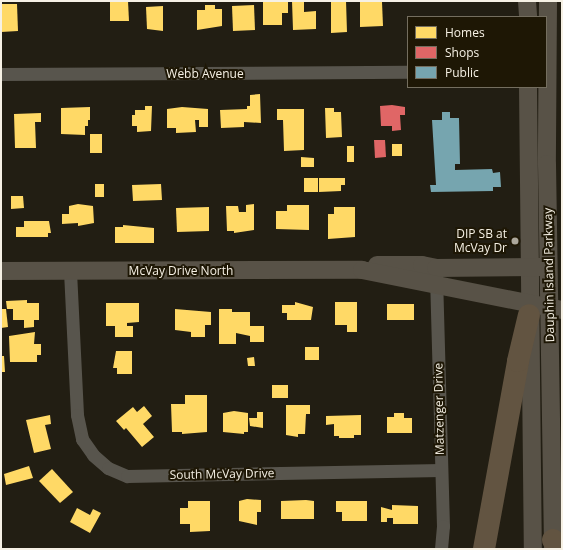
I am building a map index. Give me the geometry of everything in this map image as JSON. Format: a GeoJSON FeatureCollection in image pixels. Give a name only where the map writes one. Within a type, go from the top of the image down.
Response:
{"type":"FeatureCollection","features":[{"type":"Feature","properties":{"kind":"highway"},"geometry":{"type":"LineString","coordinates":[[484,549],[518,361],[543,309]]}},
{"type":"Feature","properties":{"kind":"main road"},"geometry":{"type":"LineString","coordinates":[[527,1],[528,16]]}},
{"type":"Feature","properties":{"kind":"main road","name":"Dauphin Island Parkway"},"geometry":{"type":"LineString","coordinates":[[533,549],[543,309],[548,267],[548,1]]}},
{"type":"Feature","properties":{"kind":"main road","name":"Dauphin Island Parkway"},"geometry":{"type":"LineString","coordinates":[[528,88],[530,267],[543,309],[555,546]]}},
{"type":"Feature","properties":{"kind":"main road","name":"McVay Drive North"},"geometry":{"type":"LineString","coordinates":[[1,271],[362,270],[436,276],[530,267],[548,267]]}},
{"type":"Feature","properties":{"kind":"main road","name":"McVay Drive North"},"geometry":{"type":"LineString","coordinates":[[436,276],[543,309]]}},
{"type":"Feature","properties":{"kind":"street","name":"Webb Avenue"},"geometry":{"type":"LineString","coordinates":[[1,74],[407,72]]}},
{"type":"Feature","properties":{"kind":"street","name":"South McVay Drive"},"geometry":{"type":"LineString","coordinates":[[70,271],[77,415],[82,439],[93,455],[108,468],[127,476],[441,470]]}},
{"type":"Feature","properties":{"kind":"street","name":"Matzenger Drive"},"geometry":{"type":"LineString","coordinates":[[436,276],[441,470],[441,549]]}},
{"type":"Feature","properties":{"kind":"building: Homes"},"geometry":{"type":"Polygon","coordinates":[[[110,1],[128,1],[129,21],[110,21],[110,1]]]}},
{"type":"Feature","properties":{"kind":"building: Homes"},"geometry":{"type":"Polygon","coordinates":[[[263,1],[288,1],[288,13],[282,13],[282,25],[263,25],[263,1]]]}},
{"type":"Feature","properties":{"kind":"building: Homes"},"geometry":{"type":"Polygon","coordinates":[[[292,1],[304,1],[304,12],[316,11],[316,29],[293,30],[292,1]]]}},
{"type":"Feature","properties":{"kind":"building: Homes"},"geometry":{"type":"Polygon","coordinates":[[[331,1],[346,1],[347,32],[331,33],[331,1]]]}},
{"type":"Feature","properties":{"kind":"building: Homes"},"geometry":{"type":"Polygon","coordinates":[[[360,2],[382,2],[383,26],[360,27],[360,2]]]}},
{"type":"Feature","properties":{"kind":"building: Homes"},"geometry":{"type":"Polygon","coordinates":[[[1,4],[17,4],[18,31],[1,32],[1,4]]]}},
{"type":"Feature","properties":{"kind":"building: Homes"},"geometry":{"type":"Polygon","coordinates":[[[205,5],[215,5],[215,9],[222,9],[222,26],[197,30],[197,10],[205,10],[205,5]]]}},
{"type":"Feature","properties":{"kind":"building: Homes"},"geometry":{"type":"Polygon","coordinates":[[[254,5],[255,30],[233,31],[232,6],[254,5]]]}},
{"type":"Feature","properties":{"kind":"building: Homes"},"geometry":{"type":"Polygon","coordinates":[[[163,6],[163,31],[147,29],[146,7],[163,6]]]}},
{"type":"Feature","properties":{"kind":"building: Homes"},"geometry":{"type":"Polygon","coordinates":[[[260,94],[261,123],[244,122],[244,127],[221,128],[220,110],[247,109],[247,106],[250,106],[250,95],[260,94]]]}},
{"type":"Feature","properties":{"kind":"building: Homes"},"geometry":{"type":"Polygon","coordinates":[[[145,106],[152,106],[151,131],[137,132],[137,126],[132,126],[132,115],[135,115],[135,110],[145,110],[145,106]]]}},
{"type":"Feature","properties":{"kind":"building: Homes"},"geometry":{"type":"Polygon","coordinates":[[[90,107],[90,120],[88,120],[88,126],[85,126],[85,135],[61,134],[61,108],[90,107]]]}},
{"type":"Feature","properties":{"kind":"building: Homes"},"geometry":{"type":"Polygon","coordinates":[[[182,107],[208,109],[208,127],[199,127],[199,120],[195,120],[196,132],[176,133],[176,128],[167,128],[167,109],[182,107]]]}},
{"type":"Feature","properties":{"kind":"building: Homes"},"geometry":{"type":"Polygon","coordinates":[[[325,108],[334,108],[334,112],[341,112],[342,137],[326,138],[325,108]]]}},
{"type":"Feature","properties":{"kind":"building: Homes"},"geometry":{"type":"Polygon","coordinates":[[[277,109],[304,109],[304,150],[284,151],[283,120],[277,120],[277,109]]]}},
{"type":"Feature","properties":{"kind":"building: Homes"},"geometry":{"type":"Polygon","coordinates":[[[41,113],[41,122],[35,122],[36,148],[15,148],[14,114],[41,113]]]}},
{"type":"Feature","properties":{"kind":"building: Homes"},"geometry":{"type":"Polygon","coordinates":[[[90,134],[102,134],[102,153],[90,153],[90,134]]]}},
{"type":"Feature","properties":{"kind":"building: Homes"},"geometry":{"type":"Polygon","coordinates":[[[392,144],[402,144],[402,156],[392,156],[392,144]]]}},
{"type":"Feature","properties":{"kind":"building: Homes"},"geometry":{"type":"Polygon","coordinates":[[[347,146],[354,146],[354,162],[347,162],[347,146]]]}},
{"type":"Feature","properties":{"kind":"building: Homes"},"geometry":{"type":"Polygon","coordinates":[[[301,157],[314,158],[314,167],[301,167],[301,157]]]}},
{"type":"Feature","properties":{"kind":"building: Homes"},"geometry":{"type":"Polygon","coordinates":[[[304,178],[318,178],[318,192],[304,192],[304,178]]]}},
{"type":"Feature","properties":{"kind":"building: Homes"},"geometry":{"type":"Polygon","coordinates":[[[319,178],[345,178],[345,185],[341,185],[341,191],[319,192],[319,178]]]}},
{"type":"Feature","properties":{"kind":"building: Homes"},"geometry":{"type":"Polygon","coordinates":[[[95,184],[104,184],[104,197],[95,197],[95,184]]]}},
{"type":"Feature","properties":{"kind":"building: Homes"},"geometry":{"type":"Polygon","coordinates":[[[161,184],[162,200],[133,201],[132,185],[161,184]]]}},
{"type":"Feature","properties":{"kind":"building: Homes"},"geometry":{"type":"Polygon","coordinates":[[[11,196],[23,196],[24,208],[11,209],[11,196]]]}},
{"type":"Feature","properties":{"kind":"building: Homes"},"geometry":{"type":"Polygon","coordinates":[[[78,204],[93,206],[94,223],[78,226],[78,223],[62,224],[62,214],[69,214],[69,206],[78,204]]]}},
{"type":"Feature","properties":{"kind":"building: Homes"},"geometry":{"type":"Polygon","coordinates":[[[254,204],[254,230],[234,233],[234,231],[227,231],[226,206],[238,206],[239,212],[246,212],[246,205],[254,204]]]}},
{"type":"Feature","properties":{"kind":"building: Homes"},"geometry":{"type":"Polygon","coordinates":[[[287,205],[309,205],[309,230],[276,229],[276,211],[287,211],[287,205]]]}},
{"type":"Feature","properties":{"kind":"building: Homes"},"geometry":{"type":"Polygon","coordinates":[[[209,207],[209,231],[177,232],[176,208],[209,207]]]}},
{"type":"Feature","properties":{"kind":"building: Homes"},"geometry":{"type":"Polygon","coordinates":[[[334,207],[355,207],[355,237],[328,239],[328,214],[334,214],[334,207]]]}},
{"type":"Feature","properties":{"kind":"building: Homes"},"geometry":{"type":"Polygon","coordinates":[[[24,221],[49,221],[51,233],[48,233],[48,237],[16,237],[16,227],[24,227],[24,221]]]}},
{"type":"Feature","properties":{"kind":"building: Homes"},"geometry":{"type":"Polygon","coordinates":[[[123,225],[154,228],[154,243],[115,243],[115,227],[123,227],[123,225]]]}},
{"type":"Feature","properties":{"kind":"building: Homes"},"geometry":{"type":"Polygon","coordinates":[[[27,300],[27,303],[39,303],[39,320],[34,320],[34,327],[24,328],[24,320],[13,320],[13,309],[7,309],[6,301],[27,300]]]}},
{"type":"Feature","properties":{"kind":"building: Homes"},"geometry":{"type":"Polygon","coordinates":[[[295,302],[313,307],[311,320],[287,320],[287,313],[282,313],[282,305],[295,305],[295,302]]]}},
{"type":"Feature","properties":{"kind":"building: Homes"},"geometry":{"type":"Polygon","coordinates":[[[335,302],[357,302],[357,332],[347,332],[347,325],[335,325],[335,302]]]}},
{"type":"Feature","properties":{"kind":"building: Homes"},"geometry":{"type":"Polygon","coordinates":[[[106,303],[139,303],[139,322],[127,323],[127,326],[133,326],[133,337],[115,337],[115,326],[106,326],[106,303]]]}},
{"type":"Feature","properties":{"kind":"building: Homes"},"geometry":{"type":"Polygon","coordinates":[[[387,304],[414,304],[414,320],[387,320],[387,304]]]}},
{"type":"Feature","properties":{"kind":"building: Homes"},"geometry":{"type":"Polygon","coordinates":[[[1,309],[6,309],[8,327],[1,328],[1,309]]]}},
{"type":"Feature","properties":{"kind":"building: Homes"},"geometry":{"type":"Polygon","coordinates":[[[175,309],[211,312],[211,325],[205,325],[205,337],[191,337],[191,332],[175,330],[175,309]]]}},
{"type":"Feature","properties":{"kind":"building: Homes"},"geometry":{"type":"Polygon","coordinates":[[[219,309],[232,309],[232,312],[250,312],[250,326],[264,326],[264,342],[250,342],[250,336],[236,333],[236,344],[219,344],[219,309]]]}},
{"type":"Feature","properties":{"kind":"building: Homes"},"geometry":{"type":"Polygon","coordinates":[[[35,332],[34,344],[41,344],[41,355],[37,355],[37,362],[10,362],[9,336],[35,332]]]}},
{"type":"Feature","properties":{"kind":"building: Homes"},"geometry":{"type":"Polygon","coordinates":[[[305,347],[319,347],[319,360],[305,360],[305,347]]]}},
{"type":"Feature","properties":{"kind":"building: Homes"},"geometry":{"type":"Polygon","coordinates":[[[116,351],[132,351],[132,374],[117,374],[117,368],[113,368],[116,351]]]}},
{"type":"Feature","properties":{"kind":"building: Homes"},"geometry":{"type":"Polygon","coordinates":[[[1,356],[4,356],[5,372],[1,372],[1,356]]]}},
{"type":"Feature","properties":{"kind":"building: Homes"},"geometry":{"type":"Polygon","coordinates":[[[254,357],[255,366],[248,366],[247,358],[254,357]]]}},
{"type":"Feature","properties":{"kind":"building: Homes"},"geometry":{"type":"Polygon","coordinates":[[[272,385],[288,385],[288,398],[272,398],[272,385]]]}},
{"type":"Feature","properties":{"kind":"building: Homes"},"geometry":{"type":"Polygon","coordinates":[[[185,395],[207,395],[207,432],[182,434],[182,432],[172,432],[171,404],[185,404],[185,395]]]}},
{"type":"Feature","properties":{"kind":"building: Homes"},"geometry":{"type":"Polygon","coordinates":[[[286,405],[310,405],[310,414],[306,414],[305,434],[298,434],[298,437],[286,435],[286,405]]]}},
{"type":"Feature","properties":{"kind":"building: Homes"},"geometry":{"type":"Polygon","coordinates":[[[144,406],[152,416],[143,424],[154,437],[142,447],[126,428],[124,430],[116,421],[133,407],[137,412],[144,406]]]}},
{"type":"Feature","properties":{"kind":"building: Homes"},"geometry":{"type":"Polygon","coordinates":[[[234,411],[248,413],[248,432],[244,432],[244,434],[223,432],[223,413],[234,411]]]}},
{"type":"Feature","properties":{"kind":"building: Homes"},"geometry":{"type":"Polygon","coordinates":[[[257,412],[263,412],[263,428],[250,426],[249,418],[257,418],[257,412]]]}},
{"type":"Feature","properties":{"kind":"building: Homes"},"geometry":{"type":"Polygon","coordinates":[[[394,413],[404,413],[404,418],[412,418],[412,433],[387,433],[387,417],[394,417],[394,413]]]}},
{"type":"Feature","properties":{"kind":"building: Homes"},"geometry":{"type":"Polygon","coordinates":[[[50,415],[51,424],[45,425],[51,449],[34,453],[26,420],[50,415]]]}},
{"type":"Feature","properties":{"kind":"building: Homes"},"geometry":{"type":"Polygon","coordinates":[[[361,415],[361,435],[354,435],[354,438],[339,438],[339,436],[334,436],[334,424],[326,425],[326,416],[361,415]]]}},
{"type":"Feature","properties":{"kind":"building: Homes"},"geometry":{"type":"Polygon","coordinates":[[[29,466],[33,478],[6,485],[4,474],[29,466]]]}},
{"type":"Feature","properties":{"kind":"building: Homes"},"geometry":{"type":"Polygon","coordinates":[[[52,469],[73,492],[60,503],[39,481],[52,469]]]}},
{"type":"Feature","properties":{"kind":"building: Homes"},"geometry":{"type":"Polygon","coordinates":[[[247,499],[261,500],[261,512],[257,512],[257,525],[239,521],[239,501],[247,499]]]}},
{"type":"Feature","properties":{"kind":"building: Homes"},"geometry":{"type":"Polygon","coordinates":[[[188,501],[210,501],[210,531],[190,532],[190,524],[180,524],[180,508],[188,508],[188,501]]]}},
{"type":"Feature","properties":{"kind":"building: Homes"},"geometry":{"type":"Polygon","coordinates":[[[281,501],[314,501],[314,519],[281,519],[281,501]]]}},
{"type":"Feature","properties":{"kind":"building: Homes"},"geometry":{"type":"Polygon","coordinates":[[[336,501],[367,501],[367,521],[342,521],[342,512],[336,512],[336,501]]]}},
{"type":"Feature","properties":{"kind":"building: Homes"},"geometry":{"type":"Polygon","coordinates":[[[392,505],[418,506],[418,524],[393,524],[393,518],[387,518],[387,522],[381,522],[381,507],[392,510],[392,505]]]}},
{"type":"Feature","properties":{"kind":"building: Homes"},"geometry":{"type":"Polygon","coordinates":[[[77,508],[90,515],[93,509],[101,513],[90,533],[70,522],[77,508]]]}},
{"type":"Feature","properties":{"kind":"building: Shops"},"geometry":{"type":"Polygon","coordinates":[[[392,105],[405,107],[405,115],[400,115],[401,130],[392,131],[392,126],[381,126],[380,106],[392,105]]]}},
{"type":"Feature","properties":{"kind":"building: Shops"},"geometry":{"type":"Polygon","coordinates":[[[374,140],[385,140],[386,157],[375,158],[374,140]]]}},
{"type":"Feature","properties":{"kind":"building: Public"},"geometry":{"type":"Polygon","coordinates":[[[442,112],[450,112],[450,118],[459,118],[460,164],[455,164],[455,170],[492,169],[493,173],[500,172],[501,187],[493,187],[493,191],[431,192],[430,185],[436,185],[432,120],[442,120],[442,112]]]}},
{"type":"Feature","properties":{"kind":"place","name":"DIP SB at McVay Dr"},"geometry":{"type":"Point","coordinates":[515,241]}}]}
